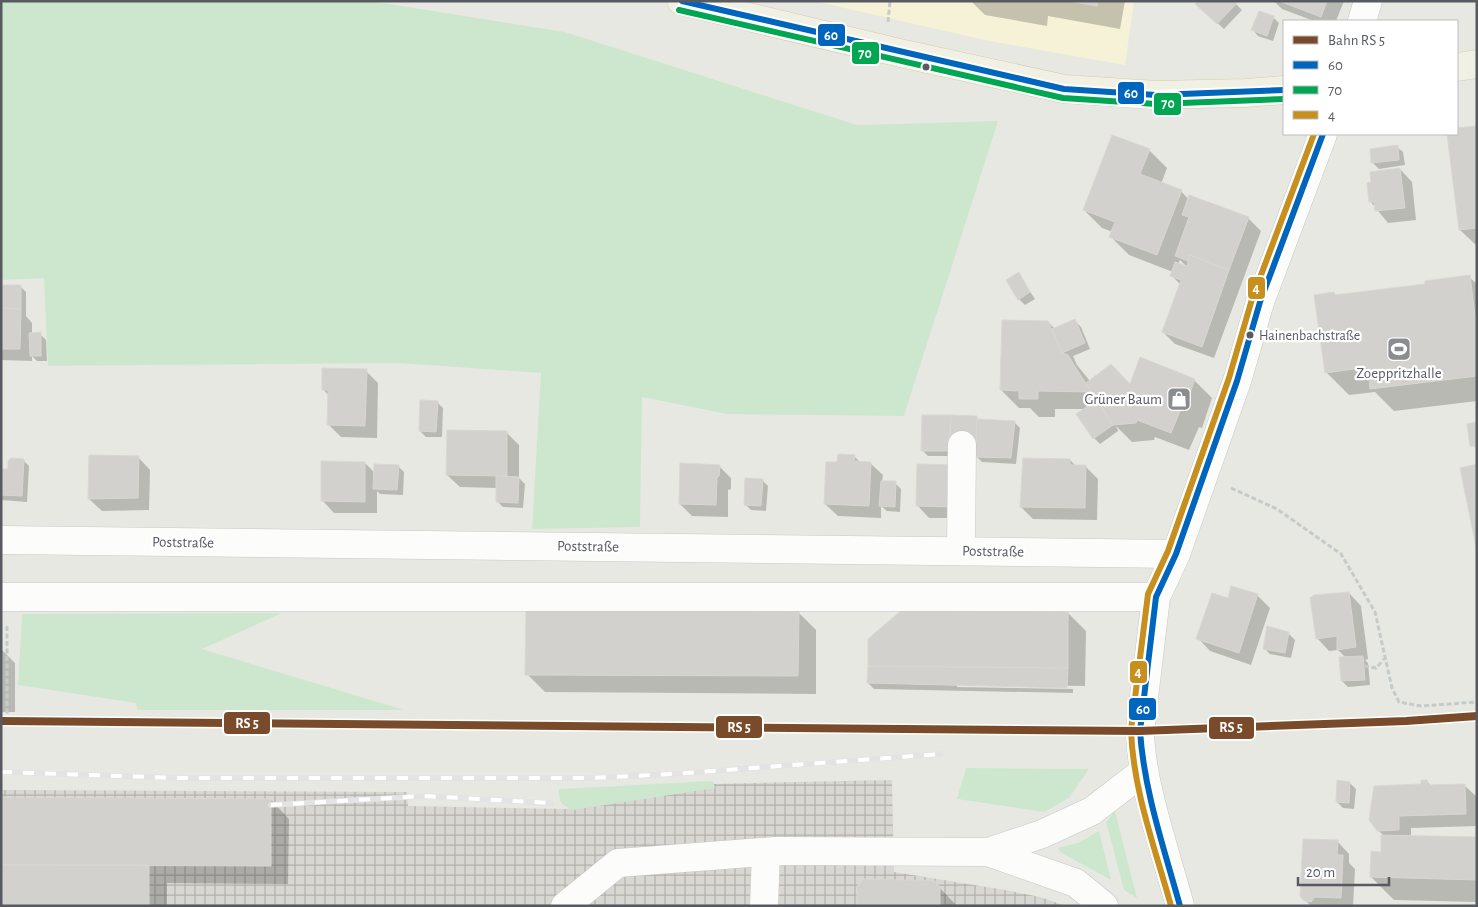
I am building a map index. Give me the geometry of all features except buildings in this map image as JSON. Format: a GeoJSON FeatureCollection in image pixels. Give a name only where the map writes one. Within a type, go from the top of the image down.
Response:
{"type":"FeatureCollection","features":[{"type":"Feature","properties":{"kind":"main road"},"geometry":{"type":"LineString","coordinates":[[681,1],[900,53],[1064,89],[1156,95],[1283,90]]}},
{"type":"Feature","properties":{"kind":"main road"},"geometry":{"type":"LineString","coordinates":[[1458,67],[1477,64]]}},
{"type":"Feature","properties":{"kind":"street"},"geometry":{"type":"LineString","coordinates":[[1362,20],[1368,1]]}},
{"type":"Feature","properties":{"kind":"street"},"geometry":{"type":"LineString","coordinates":[[1180,906],[1144,771],[1140,731],[1156,596],[1176,554],[1237,381],[1260,302],[1323,135]]}},
{"type":"Feature","properties":{"kind":"street"},"geometry":{"type":"LineString","coordinates":[[961,550],[962,446]]}},
{"type":"Feature","properties":{"kind":"street","name":"Poststraße"},"geometry":{"type":"LineString","coordinates":[[1,540],[1176,554]]}},
{"type":"Feature","properties":{"kind":"street"},"geometry":{"type":"LineString","coordinates":[[4,597],[1156,596]]}},
{"type":"Feature","properties":{"kind":"street"},"geometry":{"type":"LineString","coordinates":[[565,906],[618,863],[766,852],[988,852],[1042,834],[1092,811],[1144,771]]}},
{"type":"Feature","properties":{"kind":"street"},"geometry":{"type":"LineString","coordinates":[[764,906],[766,852]]}},
{"type":"Feature","properties":{"kind":"street"},"geometry":{"type":"LineString","coordinates":[[988,852],[1076,883],[1104,906]]}},
{"type":"Feature","properties":{"kind":"path"},"geometry":{"type":"LineString","coordinates":[[1203,474],[1277,509],[1341,554],[1375,612],[1392,688],[1399,702],[1421,706],[1477,702]]}},
{"type":"Feature","properties":{"kind":"path"},"geometry":{"type":"LineString","coordinates":[[4,597],[7,716]]}},
{"type":"Feature","properties":{"kind":"path"},"geometry":{"type":"LineString","coordinates":[[1364,666],[1376,668],[1385,658]]}},
{"type":"Feature","properties":{"kind":"shaded area"},"geometry":{"type":"Polygon","coordinates":[[[814,1],[1134,1],[1125,65],[989,41],[814,1]]]}},
{"type":"Feature","properties":{"kind":"shaded area"},"geometry":{"type":"Polygon","coordinates":[[[892,780],[894,872],[1005,890],[1040,897],[1066,906],[1,906],[1,790],[407,792],[408,806],[566,809],[711,784],[892,780]]]}},
{"type":"Feature","properties":{"kind":"green space"},"geometry":{"type":"Polygon","coordinates":[[[1,1],[370,1],[565,32],[857,125],[998,121],[904,416],[727,414],[642,397],[640,527],[532,529],[541,373],[398,363],[48,366],[44,278],[1,280],[1,1]]]}},
{"type":"Feature","properties":{"kind":"green space"},"geometry":{"type":"Polygon","coordinates":[[[282,613],[202,649],[404,710],[137,710],[136,703],[18,685],[22,614],[282,613]]]}},
{"type":"Feature","properties":{"kind":"green space"},"geometry":{"type":"Polygon","coordinates":[[[966,768],[1089,769],[1069,798],[1044,812],[957,799],[966,768]]]}},
{"type":"Feature","properties":{"kind":"green space"},"geometry":{"type":"Polygon","coordinates":[[[713,781],[715,788],[573,810],[566,807],[559,797],[559,789],[713,781]]]}},
{"type":"Feature","properties":{"kind":"green space"},"geometry":{"type":"Polygon","coordinates":[[[1115,811],[1137,898],[1124,890],[1106,822],[1115,811]]]}},
{"type":"Feature","properties":{"kind":"green space"},"geometry":{"type":"Polygon","coordinates":[[[1099,831],[1111,880],[1060,852],[1058,848],[1078,843],[1099,831]]]}},
{"type":"Feature","properties":{"kind":"railway"},"geometry":{"type":"LineString","coordinates":[[1,772],[181,778],[591,778],[672,774],[941,754]]}},
{"type":"Feature","properties":{"kind":"railway"},"geometry":{"type":"LineString","coordinates":[[271,805],[424,796],[551,803]]}},
{"type":"Feature","properties":{"kind":"transit line","name":"60"},"geometry":{"type":"LineString","coordinates":[[682,1],[1064,89],[1156,95],[1283,90]]}},
{"type":"Feature","properties":{"kind":"transit line","name":"70"},"geometry":{"type":"LineString","coordinates":[[679,10],[1063,98],[1156,104],[1283,99]]}},
{"type":"Feature","properties":{"kind":"transit line","name":"4"},"geometry":{"type":"LineString","coordinates":[[1171,906],[1140,797],[1131,730],[1148,594],[1168,551],[1229,378],[1252,299],[1314,135]]}},
{"type":"Feature","properties":{"kind":"transit line","name":"60"},"geometry":{"type":"LineString","coordinates":[[1180,906],[1150,797],[1140,731],[1156,597],[1176,554],[1237,381],[1260,302],[1323,135]]}},
{"type":"Feature","properties":{"kind":"transit line"},"geometry":{"type":"LineString","coordinates":[[1,721],[1140,731],[1406,721],[1477,716]]}},
{"type":"Feature","properties":{"kind":"place","name":"Hainenbachstraße"},"geometry":{"type":"Point","coordinates":[1250,335]}},
{"type":"Feature","properties":{"kind":"place","name":"Zoeppritzhalle"},"geometry":{"type":"Point","coordinates":[1399,349]}},
{"type":"Feature","properties":{"kind":"place","name":"Grüner Baum"},"geometry":{"type":"Point","coordinates":[1179,399]}}]}
